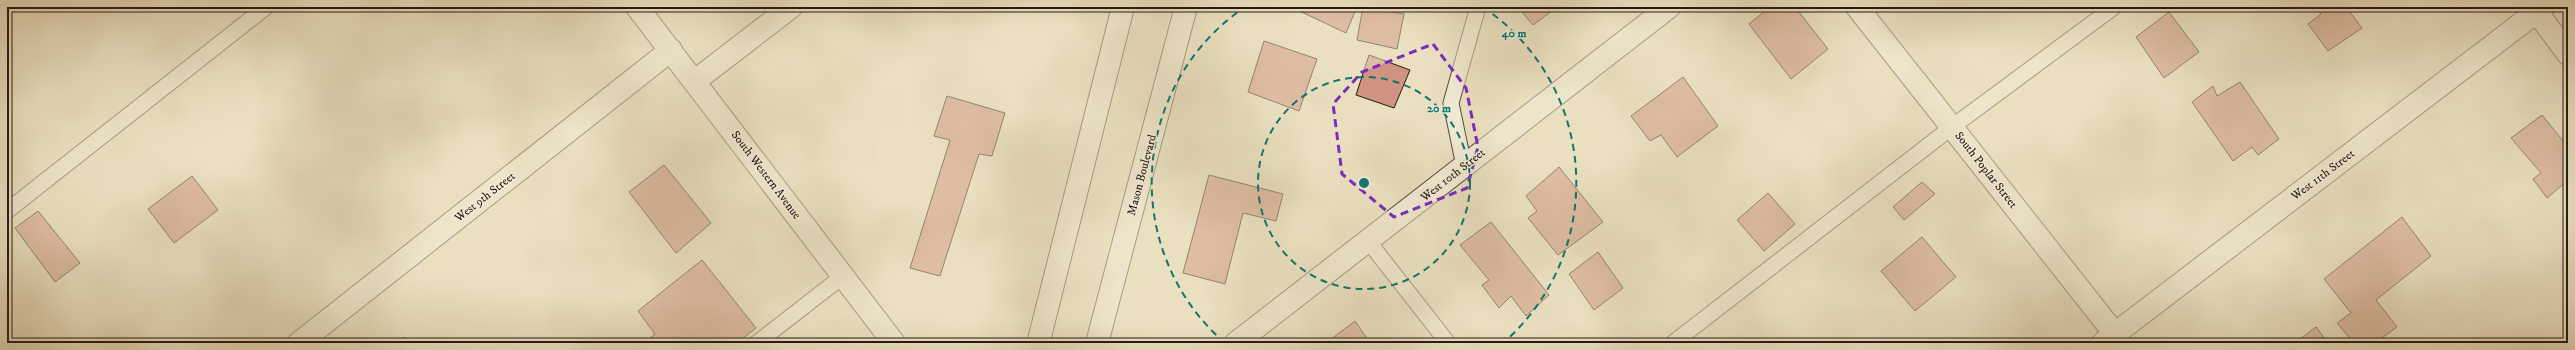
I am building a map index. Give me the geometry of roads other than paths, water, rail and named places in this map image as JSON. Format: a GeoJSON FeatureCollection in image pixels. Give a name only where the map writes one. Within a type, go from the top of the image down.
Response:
{"type":"FeatureCollection","features":[{"type":"Feature","properties":{"kind":"street","name":"South Western Avenue"},"geometry":{"type":"LineString","coordinates":[[637,7],[894,343]]}},
{"type":"Feature","properties":{"kind":"street"},"geometry":{"type":"LineString","coordinates":[[695,81],[791,7]]}},
{"type":"Feature","properties":{"kind":"street"},"geometry":{"type":"LineString","coordinates":[[1041,343],[1039,340],[1122,7]]}},
{"type":"Feature","properties":{"kind":"street","name":"Mason Boulevard"},"geometry":{"type":"LineString","coordinates":[[1097,343],[1186,7]]}},
{"type":"Feature","properties":{"kind":"street","name":"West 10th Street"},"geometry":{"type":"LineString","coordinates":[[1236,343],[1669,7]]}},
{"type":"Feature","properties":{"kind":"street","name":"South Poplar Street"},"geometry":{"type":"LineString","coordinates":[[1856,7],[1952,127],[2109,338]]}},
{"type":"Feature","properties":{"kind":"street"},"geometry":{"type":"LineString","coordinates":[[2538,9],[2568,54]]}},
{"type":"Feature","properties":{"kind":"street","name":"West 11th Street"},"geometry":{"type":"LineString","coordinates":[[2109,338],[2538,9]]}},
{"type":"Feature","properties":{"kind":"street","name":"West 9th Street"},"geometry":{"type":"LineString","coordinates":[[299,343],[671,50]]}},
{"type":"Feature","properties":{"kind":"lane"},"geometry":{"type":"LineString","coordinates":[[7,211],[266,7]]}},
{"type":"Feature","properties":{"kind":"lane"},"geometry":{"type":"LineString","coordinates":[[1464,166],[1451,104],[1478,7]]}},
{"type":"Feature","properties":{"kind":"lane"},"geometry":{"type":"LineString","coordinates":[[1673,343],[1952,127],[2114,7]]}},
{"type":"Feature","properties":{"kind":"lane"},"geometry":{"type":"LineString","coordinates":[[1368,241],[1448,343]]}},
{"type":"Feature","properties":{"kind":"lane"},"geometry":{"type":"LineString","coordinates":[[757,343],[843,276]]}}]}
